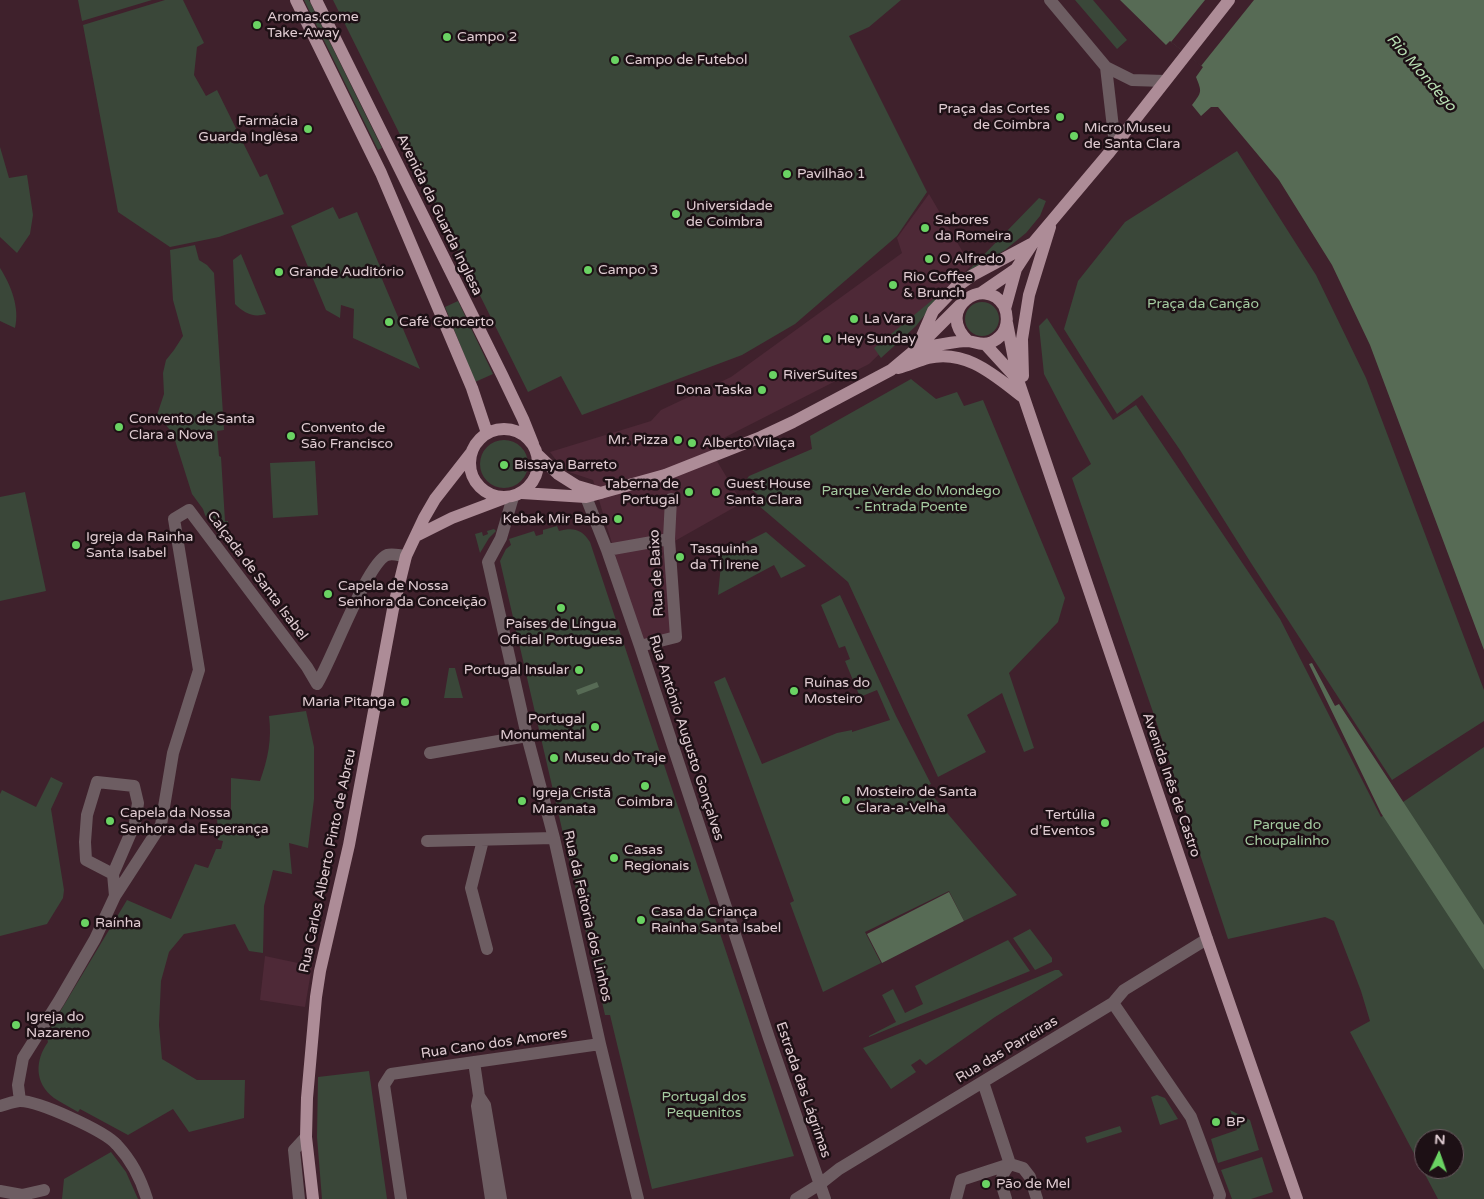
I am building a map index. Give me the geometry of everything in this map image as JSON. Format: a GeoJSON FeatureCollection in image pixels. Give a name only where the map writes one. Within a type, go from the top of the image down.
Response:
{"type":"FeatureCollection","features":[{"type":"Feature","properties":{"kind":"main road"},"geometry":{"type":"LineString","coordinates":[[296,0],[381,173],[472,388],[486,434]]}},
{"type":"Feature","properties":{"kind":"main road","name":"Avenida da Guarda Inglesa"},"geometry":{"type":"LineString","coordinates":[[316,0],[502,375],[523,419],[535,450]]}},
{"type":"Feature","properties":{"kind":"main road"},"geometry":{"type":"LineString","coordinates":[[960,305],[956,314],[957,324],[961,334],[968,341],[985,344],[993,342],[1000,337],[1007,323],[1005,309],[1016,269],[1033,242],[1115,145],[1229,0]]}},
{"type":"Feature","properties":{"kind":"main road"},"geometry":{"type":"LineString","coordinates":[[1024,398],[1022,339],[1029,295],[1052,221]]}},
{"type":"Feature","properties":{"kind":"main road"},"geometry":{"type":"LineString","coordinates":[[916,349],[933,311],[956,287],[973,275],[1033,242]]}},
{"type":"Feature","properties":{"kind":"main road"},"geometry":{"type":"LineString","coordinates":[[891,370],[916,349],[966,299],[981,293],[1016,269]]}},
{"type":"Feature","properties":{"kind":"main road"},"geometry":{"type":"LineString","coordinates":[[981,293],[995,297],[1005,309]]}},
{"type":"Feature","properties":{"kind":"main road","name":"Avenida Inês de Castro"},"geometry":{"type":"LineString","coordinates":[[1007,323],[1018,380],[1297,1199]]}},
{"type":"Feature","properties":{"kind":"main road"},"geometry":{"type":"LineString","coordinates":[[916,349],[968,341]]}},
{"type":"Feature","properties":{"kind":"main road","name":"Avenida Inês de Castro"},"geometry":{"type":"LineString","coordinates":[[985,344],[1018,380]]}},
{"type":"Feature","properties":{"kind":"main road"},"geometry":{"type":"LineString","coordinates":[[601,493],[577,486],[558,474],[535,450],[526,437],[517,431],[507,429],[496,430],[486,434],[474,445],[471,453],[469,463],[471,474],[476,484],[489,494],[586,497],[601,493],[665,475],[761,437],[891,370],[929,358],[951,356],[972,362],[994,375],[1024,398]]}},
{"type":"Feature","properties":{"kind":"main road"},"geometry":{"type":"LineString","coordinates":[[418,535],[452,518],[513,496],[530,486],[536,477],[539,466],[535,450]]}},
{"type":"Feature","properties":{"kind":"main road","name":"Rua Carlos Alberto Pinto de Abreu"},"geometry":{"type":"LineString","coordinates":[[313,1199],[306,1138],[308,1071],[318,985],[349,845],[392,609],[406,556],[418,535],[424,518],[435,500],[471,453]]}},
{"type":"Feature","properties":{"kind":"street"},"geometry":{"type":"LineString","coordinates":[[1050,0],[1106,67],[1132,80],[1165,82]]}},
{"type":"Feature","properties":{"kind":"street"},"geometry":{"type":"LineString","coordinates":[[1106,67],[1115,145]]}},
{"type":"Feature","properties":{"kind":"street","name":"Rua da Feitoria dos Linhos"},"geometry":{"type":"LineString","coordinates":[[513,496],[501,538],[488,562],[527,736],[554,838],[600,1044],[638,1199]]}},
{"type":"Feature","properties":{"kind":"street","name":"Rua António Augusto Gonçalves"},"geometry":{"type":"LineString","coordinates":[[586,497],[607,550],[640,646],[753,990]]}},
{"type":"Feature","properties":{"kind":"street","name":"Rua de Baixo"},"geometry":{"type":"LineString","coordinates":[[640,646],[676,637],[668,539],[671,499]]}},
{"type":"Feature","properties":{"kind":"street","name":"Calçada de Santa Isabel"},"geometry":{"type":"LineString","coordinates":[[20,1101],[18,1085],[19,1071],[23,1058],[90,947],[115,896],[160,826],[173,753],[199,670],[174,519],[189,510],[308,667],[317,684],[376,566],[389,555],[406,556]]}},
{"type":"Feature","properties":{"kind":"street"},"geometry":{"type":"LineString","coordinates":[[607,550],[668,539]]}},
{"type":"Feature","properties":{"kind":"street"},"geometry":{"type":"LineString","coordinates":[[430,754],[527,736]]}},
{"type":"Feature","properties":{"kind":"street"},"geometry":{"type":"LineString","coordinates":[[113,874],[86,860],[86,815],[97,782],[134,786],[138,803],[135,824],[113,874],[115,896]]}},
{"type":"Feature","properties":{"kind":"street"},"geometry":{"type":"LineString","coordinates":[[427,840],[554,838]]}},
{"type":"Feature","properties":{"kind":"street"},"geometry":{"type":"LineString","coordinates":[[483,840],[471,888],[487,949]]}},
{"type":"Feature","properties":{"kind":"street","name":"Rua das Parreiras"},"geometry":{"type":"LineString","coordinates":[[796,1199],[820,1184],[839,1168],[1113,1003],[1124,990],[1207,939]]}},
{"type":"Feature","properties":{"kind":"street","name":"Estrada das Lágrimas"},"geometry":{"type":"LineString","coordinates":[[753,990],[825,1199]]}},
{"type":"Feature","properties":{"kind":"street"},"geometry":{"type":"LineString","coordinates":[[1113,1003],[1191,1117],[1220,1195],[1219,1199]]}},
{"type":"Feature","properties":{"kind":"street","name":"Rua Cano dos Amores"},"geometry":{"type":"LineString","coordinates":[[402,1199],[384,1085],[391,1074],[600,1044]]}},
{"type":"Feature","properties":{"kind":"street"},"geometry":{"type":"LineString","coordinates":[[474,1062],[479,1096],[477,1106],[491,1199]]}},
{"type":"Feature","properties":{"kind":"street"},"geometry":{"type":"LineString","coordinates":[[983,1082],[1010,1164]]}},
{"type":"Feature","properties":{"kind":"street"},"geometry":{"type":"LineString","coordinates":[[479,1096],[485,1105],[502,1199]]}},
{"type":"Feature","properties":{"kind":"street"},"geometry":{"type":"LineString","coordinates":[[0,1106],[20,1101],[28,1103],[67,1116],[96,1131],[116,1144],[134,1166],[147,1199]]}},
{"type":"Feature","properties":{"kind":"street"},"geometry":{"type":"LineString","coordinates":[[299,1199],[294,1150],[306,1138]]}},
{"type":"Feature","properties":{"kind":"street"},"geometry":{"type":"LineString","coordinates":[[1006,1199],[1001,1181],[1002,1174],[1010,1164]]}},
{"type":"Feature","properties":{"kind":"street"},"geometry":{"type":"LineString","coordinates":[[956,1199],[962,1180],[1010,1164],[1023,1168],[1030,1176],[1037,1199]]}},
{"type":"Feature","properties":{"kind":"street"},"geometry":{"type":"LineString","coordinates":[[0,1192],[22,1195],[44,1190]]}},
{"type":"Feature","properties":{"kind":"shaded area"},"geometry":{"type":"Polygon","coordinates":[[[929,194],[971,266],[869,364],[708,446],[742,503],[666,546],[674,635],[642,644],[593,480],[569,472],[550,452],[651,421],[661,410],[731,377],[902,253],[897,238],[929,194]]]}},
{"type":"Feature","properties":{"kind":"shaded area"},"geometry":{"type":"Polygon","coordinates":[[[265,956],[312,966],[305,1007],[260,1000],[265,956]]]}},
{"type":"Feature","properties":{"kind":"green space"},"geometry":{"type":"Polygon","coordinates":[[[78,0],[152,0],[82,21],[78,0]]]}},
{"type":"Feature","properties":{"kind":"green space"},"geometry":{"type":"Polygon","coordinates":[[[165,0],[183,0],[204,43],[197,47],[194,75],[206,96],[217,90],[260,177],[267,174],[284,214],[219,237],[170,247],[118,212],[83,25],[165,0]]]}},
{"type":"Feature","properties":{"kind":"green space"},"geometry":{"type":"Polygon","coordinates":[[[304,0],[309,0],[382,148],[378,150],[304,0]]]}},
{"type":"Feature","properties":{"kind":"green space","name":"Universidade de Coimbra"},"geometry":{"type":"Polygon","coordinates":[[[333,0],[901,0],[869,27],[849,36],[927,192],[897,236],[795,324],[742,355],[582,415],[561,376],[528,392],[333,0]]]}},
{"type":"Feature","properties":{"kind":"green space"},"geometry":{"type":"Polygon","coordinates":[[[1075,0],[1093,0],[1127,40],[1117,49],[1075,0]]]}},
{"type":"Feature","properties":{"kind":"green space"},"geometry":{"type":"Polygon","coordinates":[[[0,147],[9,178],[27,175],[33,215],[30,234],[17,253],[0,237],[0,147]]]}},
{"type":"Feature","properties":{"kind":"green space","name":"Praça da Canção"},"geometry":{"type":"Polygon","coordinates":[[[1237,151],[1316,275],[1366,378],[1484,690],[1484,721],[1392,780],[1180,450],[1142,395],[1117,414],[1064,329],[1078,281],[1125,222],[1237,151]]]}},
{"type":"Feature","properties":{"kind":"green space"},"geometry":{"type":"Polygon","coordinates":[[[1039,198],[1046,201],[1040,216],[1026,233],[1005,250],[967,274],[938,298],[916,326],[881,358],[874,348],[970,269],[1039,198]]]}},
{"type":"Feature","properties":{"kind":"green space"},"geometry":{"type":"Polygon","coordinates":[[[333,207],[339,219],[357,212],[384,276],[382,279],[420,369],[353,338],[354,309],[341,305],[340,318],[326,310],[291,226],[333,207]]]}},
{"type":"Feature","properties":{"kind":"green space"},"geometry":{"type":"Polygon","coordinates":[[[195,245],[199,260],[214,273],[224,430],[217,431],[219,456],[221,457],[225,521],[228,521],[227,539],[221,539],[192,494],[173,434],[157,415],[164,394],[163,373],[166,360],[183,336],[173,300],[170,250],[195,245]]]}},
{"type":"Feature","properties":{"kind":"green space"},"geometry":{"type":"Polygon","coordinates":[[[241,254],[266,314],[249,314],[235,304],[233,260],[241,254]]]}},
{"type":"Feature","properties":{"kind":"green space"},"geometry":{"type":"Polygon","coordinates":[[[0,268],[14,297],[15,328],[0,321],[0,268]]]}},
{"type":"Feature","properties":{"kind":"green space"},"geometry":{"type":"Polygon","coordinates":[[[458,301],[493,374],[475,382],[445,307],[458,301]]]}},
{"type":"Feature","properties":{"kind":"green space"},"geometry":{"type":"Polygon","coordinates":[[[982,302],[989,303],[994,307],[998,312],[998,326],[994,331],[989,335],[982,336],[975,335],[970,331],[966,326],[965,319],[966,312],[970,307],[975,303],[982,302]]]}},
{"type":"Feature","properties":{"kind":"green space","name":"Parque do Choupalinho"},"geometry":{"type":"Polygon","coordinates":[[[1047,318],[1113,420],[1136,405],[1280,619],[1381,817],[1484,747],[1484,1199],[1438,1199],[1427,1179],[1464,1179],[1464,1129],[1414,1129],[1414,1153],[1350,1032],[1370,1021],[1361,991],[1334,921],[1325,917],[1228,939],[1154,715],[1072,478],[1091,464],[1044,374],[1039,326],[1047,318]]]}},
{"type":"Feature","properties":{"kind":"green space","name":"Parque Verde do Mondego - Entrada Poente"},"geometry":{"type":"Polygon","coordinates":[[[911,379],[936,399],[957,392],[964,406],[983,400],[1065,598],[1058,622],[1009,673],[1034,748],[1024,752],[1002,693],[967,715],[986,752],[938,777],[848,582],[758,505],[763,499],[744,483],[749,476],[812,449],[810,436],[911,379]]]}},
{"type":"Feature","properties":{"kind":"green space"},"geometry":{"type":"Polygon","coordinates":[[[499,440],[509,440],[521,447],[528,459],[528,469],[521,481],[509,488],[499,488],[491,484],[484,477],[480,469],[480,459],[484,451],[491,444],[499,440]]]}},
{"type":"Feature","properties":{"kind":"green space"},"geometry":{"type":"Polygon","coordinates":[[[315,461],[318,515],[273,518],[270,463],[315,461]]]}},
{"type":"Feature","properties":{"kind":"green space"},"geometry":{"type":"Polygon","coordinates":[[[25,492],[46,591],[0,601],[0,497],[25,492]]]}},
{"type":"Feature","properties":{"kind":"green space","name":"Portugal dos Pequenitos"},"geometry":{"type":"Polygon","coordinates":[[[557,526],[559,531],[577,530],[584,534],[590,542],[794,1156],[652,1189],[610,1015],[605,1015],[500,561],[506,549],[511,545],[509,539],[534,531],[536,536],[543,534],[543,530],[557,526]]]}},
{"type":"Feature","properties":{"kind":"green space"},"geometry":{"type":"Polygon","coordinates":[[[494,529],[496,531],[489,538],[480,553],[475,534],[482,532],[483,536],[488,534],[487,531],[494,529]]]}},
{"type":"Feature","properties":{"kind":"green space"},"geometry":{"type":"Polygon","coordinates":[[[766,532],[806,566],[781,578],[774,565],[718,595],[722,554],[766,532]]]}},
{"type":"Feature","properties":{"kind":"green space"},"geometry":{"type":"Polygon","coordinates":[[[840,595],[896,716],[931,784],[925,787],[1017,895],[964,921],[949,891],[865,932],[881,963],[823,992],[790,903],[794,901],[714,682],[725,677],[762,764],[837,733],[852,730],[852,732],[890,720],[877,690],[860,697],[845,661],[850,659],[845,646],[839,648],[821,605],[840,595]]]}},
{"type":"Feature","properties":{"kind":"green space"},"geometry":{"type":"Polygon","coordinates":[[[449,668],[455,668],[463,698],[444,698],[449,668]]]}},
{"type":"Feature","properties":{"kind":"green space"},"geometry":{"type":"Polygon","coordinates":[[[306,711],[314,747],[314,799],[308,848],[289,843],[292,874],[273,870],[264,906],[263,953],[249,951],[235,924],[184,934],[169,952],[161,981],[159,1025],[162,1059],[197,1080],[245,1080],[244,1118],[189,1132],[173,1109],[128,1135],[80,1109],[78,1112],[57,1100],[47,1092],[40,1078],[39,1064],[48,1042],[46,1035],[127,900],[171,919],[195,864],[208,868],[216,849],[221,849],[223,841],[218,840],[217,818],[231,820],[231,778],[260,781],[269,749],[269,716],[306,711]]]}},
{"type":"Feature","properties":{"kind":"green space"},"geometry":{"type":"Polygon","coordinates":[[[51,777],[63,783],[51,809],[64,890],[63,898],[47,924],[0,936],[0,794],[2,790],[36,807],[51,777]]]}},
{"type":"Feature","properties":{"kind":"green space"},"geometry":{"type":"Polygon","coordinates":[[[1030,929],[1052,958],[1052,962],[1035,970],[1013,938],[1030,929]]]}},
{"type":"Feature","properties":{"kind":"green space"},"geometry":{"type":"Polygon","coordinates":[[[1008,940],[1030,971],[869,1037],[896,1022],[882,995],[893,989],[905,1013],[923,1004],[915,986],[1008,940]]]}},
{"type":"Feature","properties":{"kind":"green space"},"geometry":{"type":"Polygon","coordinates":[[[1059,970],[1063,975],[995,1017],[926,1065],[920,1059],[911,1065],[916,1072],[891,1089],[863,1048],[1059,970]]]}},
{"type":"Feature","properties":{"kind":"green space"},"geometry":{"type":"Polygon","coordinates":[[[369,1071],[387,1199],[322,1199],[317,1137],[318,1077],[369,1071]]]}},
{"type":"Feature","properties":{"kind":"green space"},"geometry":{"type":"Polygon","coordinates":[[[1157,1095],[1165,1098],[1178,1119],[1160,1125],[1151,1097],[1157,1095]]]}},
{"type":"Feature","properties":{"kind":"green space"},"geometry":{"type":"Polygon","coordinates":[[[1230,1110],[1250,1120],[1259,1150],[1218,1163],[1211,1139],[1237,1130],[1230,1110]]]}},
{"type":"Feature","properties":{"kind":"green space"},"geometry":{"type":"Polygon","coordinates":[[[1120,1126],[1122,1132],[1087,1143],[1085,1137],[1120,1126]]]}},
{"type":"Feature","properties":{"kind":"green space"},"geometry":{"type":"Polygon","coordinates":[[[111,1152],[126,1172],[138,1199],[62,1199],[64,1179],[111,1152]]]}},
{"type":"Feature","properties":{"kind":"green space"},"geometry":{"type":"Polygon","coordinates":[[[1262,1157],[1273,1192],[1251,1199],[1232,1199],[1221,1170],[1262,1157]]]}},
{"type":"Feature","properties":{"kind":"water","name":"Rio Mondego"},"geometry":{"type":"Polygon","coordinates":[[[1120,0],[1484,0],[1484,650],[1370,345],[1332,265],[1279,180],[1218,107],[1211,107],[1201,116],[1192,105],[1200,92],[1196,77],[1203,67],[1170,41],[1166,45],[1120,0]]]}},
{"type":"Feature","properties":{"kind":"water"},"geometry":{"type":"Polygon","coordinates":[[[1312,663],[1335,706],[1339,704],[1484,925],[1484,970],[1381,813],[1309,664],[1312,663]]]}},
{"type":"Feature","properties":{"kind":"water"},"geometry":{"type":"Polygon","coordinates":[[[597,682],[599,687],[578,695],[576,690],[597,682]]]}},
{"type":"Feature","properties":{"kind":"water"},"geometry":{"type":"Polygon","coordinates":[[[949,892],[964,921],[882,963],[867,934],[949,892]]]}},
{"type":"Feature","properties":{"kind":"pier"},"geometry":{"type":"Polygon","coordinates":[[[1205,0],[1254,0],[1201,66],[1171,42],[1205,0]]]}},
{"type":"Feature","properties":{"kind":"place","name":"Aromas.come Take-Away"},"geometry":{"type":"Point","coordinates":[257,25]}},
{"type":"Feature","properties":{"kind":"place","name":"Campo 2"},"geometry":{"type":"Point","coordinates":[447,37]}},
{"type":"Feature","properties":{"kind":"place","name":"Campo de Futebol"},"geometry":{"type":"Point","coordinates":[615,60]}},
{"type":"Feature","properties":{"kind":"place","name":"Praça das Cortes de Coimbra"},"geometry":{"type":"Point","coordinates":[1060,117]}},
{"type":"Feature","properties":{"kind":"place","name":"Farmácia Guarda Inglêsa"},"geometry":{"type":"Point","coordinates":[308,129]}},
{"type":"Feature","properties":{"kind":"place","name":"Micro Museu de Santa Clara"},"geometry":{"type":"Point","coordinates":[1074,136]}},
{"type":"Feature","properties":{"kind":"place","name":"Pavilhão 1"},"geometry":{"type":"Point","coordinates":[787,174]}},
{"type":"Feature","properties":{"kind":"place","name":"Universidade de Coimbra"},"geometry":{"type":"Point","coordinates":[676,214]}},
{"type":"Feature","properties":{"kind":"place","name":"Sabores da Romeira"},"geometry":{"type":"Point","coordinates":[925,228]}},
{"type":"Feature","properties":{"kind":"place","name":"O Alfredo"},"geometry":{"type":"Point","coordinates":[929,259]}},
{"type":"Feature","properties":{"kind":"place","name":"Campo 3"},"geometry":{"type":"Point","coordinates":[588,270]}},
{"type":"Feature","properties":{"kind":"place","name":"Grande Auditório"},"geometry":{"type":"Point","coordinates":[279,272]}},
{"type":"Feature","properties":{"kind":"place","name":"Rio Coffee & Brunch"},"geometry":{"type":"Point","coordinates":[893,285]}},
{"type":"Feature","properties":{"kind":"place","name":"La Vara"},"geometry":{"type":"Point","coordinates":[854,319]}},
{"type":"Feature","properties":{"kind":"place","name":"Café Concerto"},"geometry":{"type":"Point","coordinates":[389,322]}},
{"type":"Feature","properties":{"kind":"place","name":"Hey Sunday"},"geometry":{"type":"Point","coordinates":[827,339]}},
{"type":"Feature","properties":{"kind":"place","name":"RiverSuites"},"geometry":{"type":"Point","coordinates":[773,375]}},
{"type":"Feature","properties":{"kind":"place","name":"Dona Taska"},"geometry":{"type":"Point","coordinates":[762,390]}},
{"type":"Feature","properties":{"kind":"place","name":"Convento de Santa Clara a Nova"},"geometry":{"type":"Point","coordinates":[119,427]}},
{"type":"Feature","properties":{"kind":"place","name":"Convento de São Francisco"},"geometry":{"type":"Point","coordinates":[291,436]}},
{"type":"Feature","properties":{"kind":"place","name":"Mr. Pizza"},"geometry":{"type":"Point","coordinates":[678,440]}},
{"type":"Feature","properties":{"kind":"place","name":"Alberto Vilaça"},"geometry":{"type":"Point","coordinates":[692,443]}},
{"type":"Feature","properties":{"kind":"place","name":"Bissaya Barreto"},"geometry":{"type":"Point","coordinates":[504,465]}},
{"type":"Feature","properties":{"kind":"place","name":"Taberna de Portugal"},"geometry":{"type":"Point","coordinates":[689,492]}},
{"type":"Feature","properties":{"kind":"place","name":"Guest House Santa Clara"},"geometry":{"type":"Point","coordinates":[716,492]}},
{"type":"Feature","properties":{"kind":"place","name":"Kebak Mir Baba"},"geometry":{"type":"Point","coordinates":[618,519]}},
{"type":"Feature","properties":{"kind":"place","name":"Igreja da Rainha Santa Isabel"},"geometry":{"type":"Point","coordinates":[76,545]}},
{"type":"Feature","properties":{"kind":"place","name":"Tasquinha da Ti Irene"},"geometry":{"type":"Point","coordinates":[680,557]}},
{"type":"Feature","properties":{"kind":"place","name":"Capela de Nossa Senhora da Conceição"},"geometry":{"type":"Point","coordinates":[328,594]}},
{"type":"Feature","properties":{"kind":"place","name":"Países de Língua Oficial Portuguesa"},"geometry":{"type":"Point","coordinates":[561,608]}},
{"type":"Feature","properties":{"kind":"place","name":"Portugal Insular"},"geometry":{"type":"Point","coordinates":[579,670]}},
{"type":"Feature","properties":{"kind":"place","name":"Ruínas do Mosteiro"},"geometry":{"type":"Point","coordinates":[794,691]}},
{"type":"Feature","properties":{"kind":"place","name":"Maria Pitanga"},"geometry":{"type":"Point","coordinates":[405,702]}},
{"type":"Feature","properties":{"kind":"place","name":"Portugal Monumental"},"geometry":{"type":"Point","coordinates":[595,727]}},
{"type":"Feature","properties":{"kind":"place","name":"Museu do Traje"},"geometry":{"type":"Point","coordinates":[554,758]}},
{"type":"Feature","properties":{"kind":"place","name":"Coimbra"},"geometry":{"type":"Point","coordinates":[645,786]}},
{"type":"Feature","properties":{"kind":"place","name":"Mosteiro de Santa Clara-a-Velha"},"geometry":{"type":"Point","coordinates":[846,800]}},
{"type":"Feature","properties":{"kind":"place","name":"Igreja Cristã Maranata"},"geometry":{"type":"Point","coordinates":[522,801]}},
{"type":"Feature","properties":{"kind":"place","name":"Capela da Nossa Senhora da Esperança"},"geometry":{"type":"Point","coordinates":[110,821]}},
{"type":"Feature","properties":{"kind":"place","name":"Tertúlia d’Eventos"},"geometry":{"type":"Point","coordinates":[1105,823]}},
{"type":"Feature","properties":{"kind":"place","name":"Casas Regionais"},"geometry":{"type":"Point","coordinates":[614,858]}},
{"type":"Feature","properties":{"kind":"place","name":"Casa da Criança Rainha Santa Isabel"},"geometry":{"type":"Point","coordinates":[641,920]}},
{"type":"Feature","properties":{"kind":"place","name":"Raínha"},"geometry":{"type":"Point","coordinates":[85,923]}},
{"type":"Feature","properties":{"kind":"place","name":"Igreja do Nazareno"},"geometry":{"type":"Point","coordinates":[16,1025]}},
{"type":"Feature","properties":{"kind":"place","name":"BP"},"geometry":{"type":"Point","coordinates":[1216,1122]}},
{"type":"Feature","properties":{"kind":"place","name":"Pão de Mel"},"geometry":{"type":"Point","coordinates":[986,1184]}}]}
